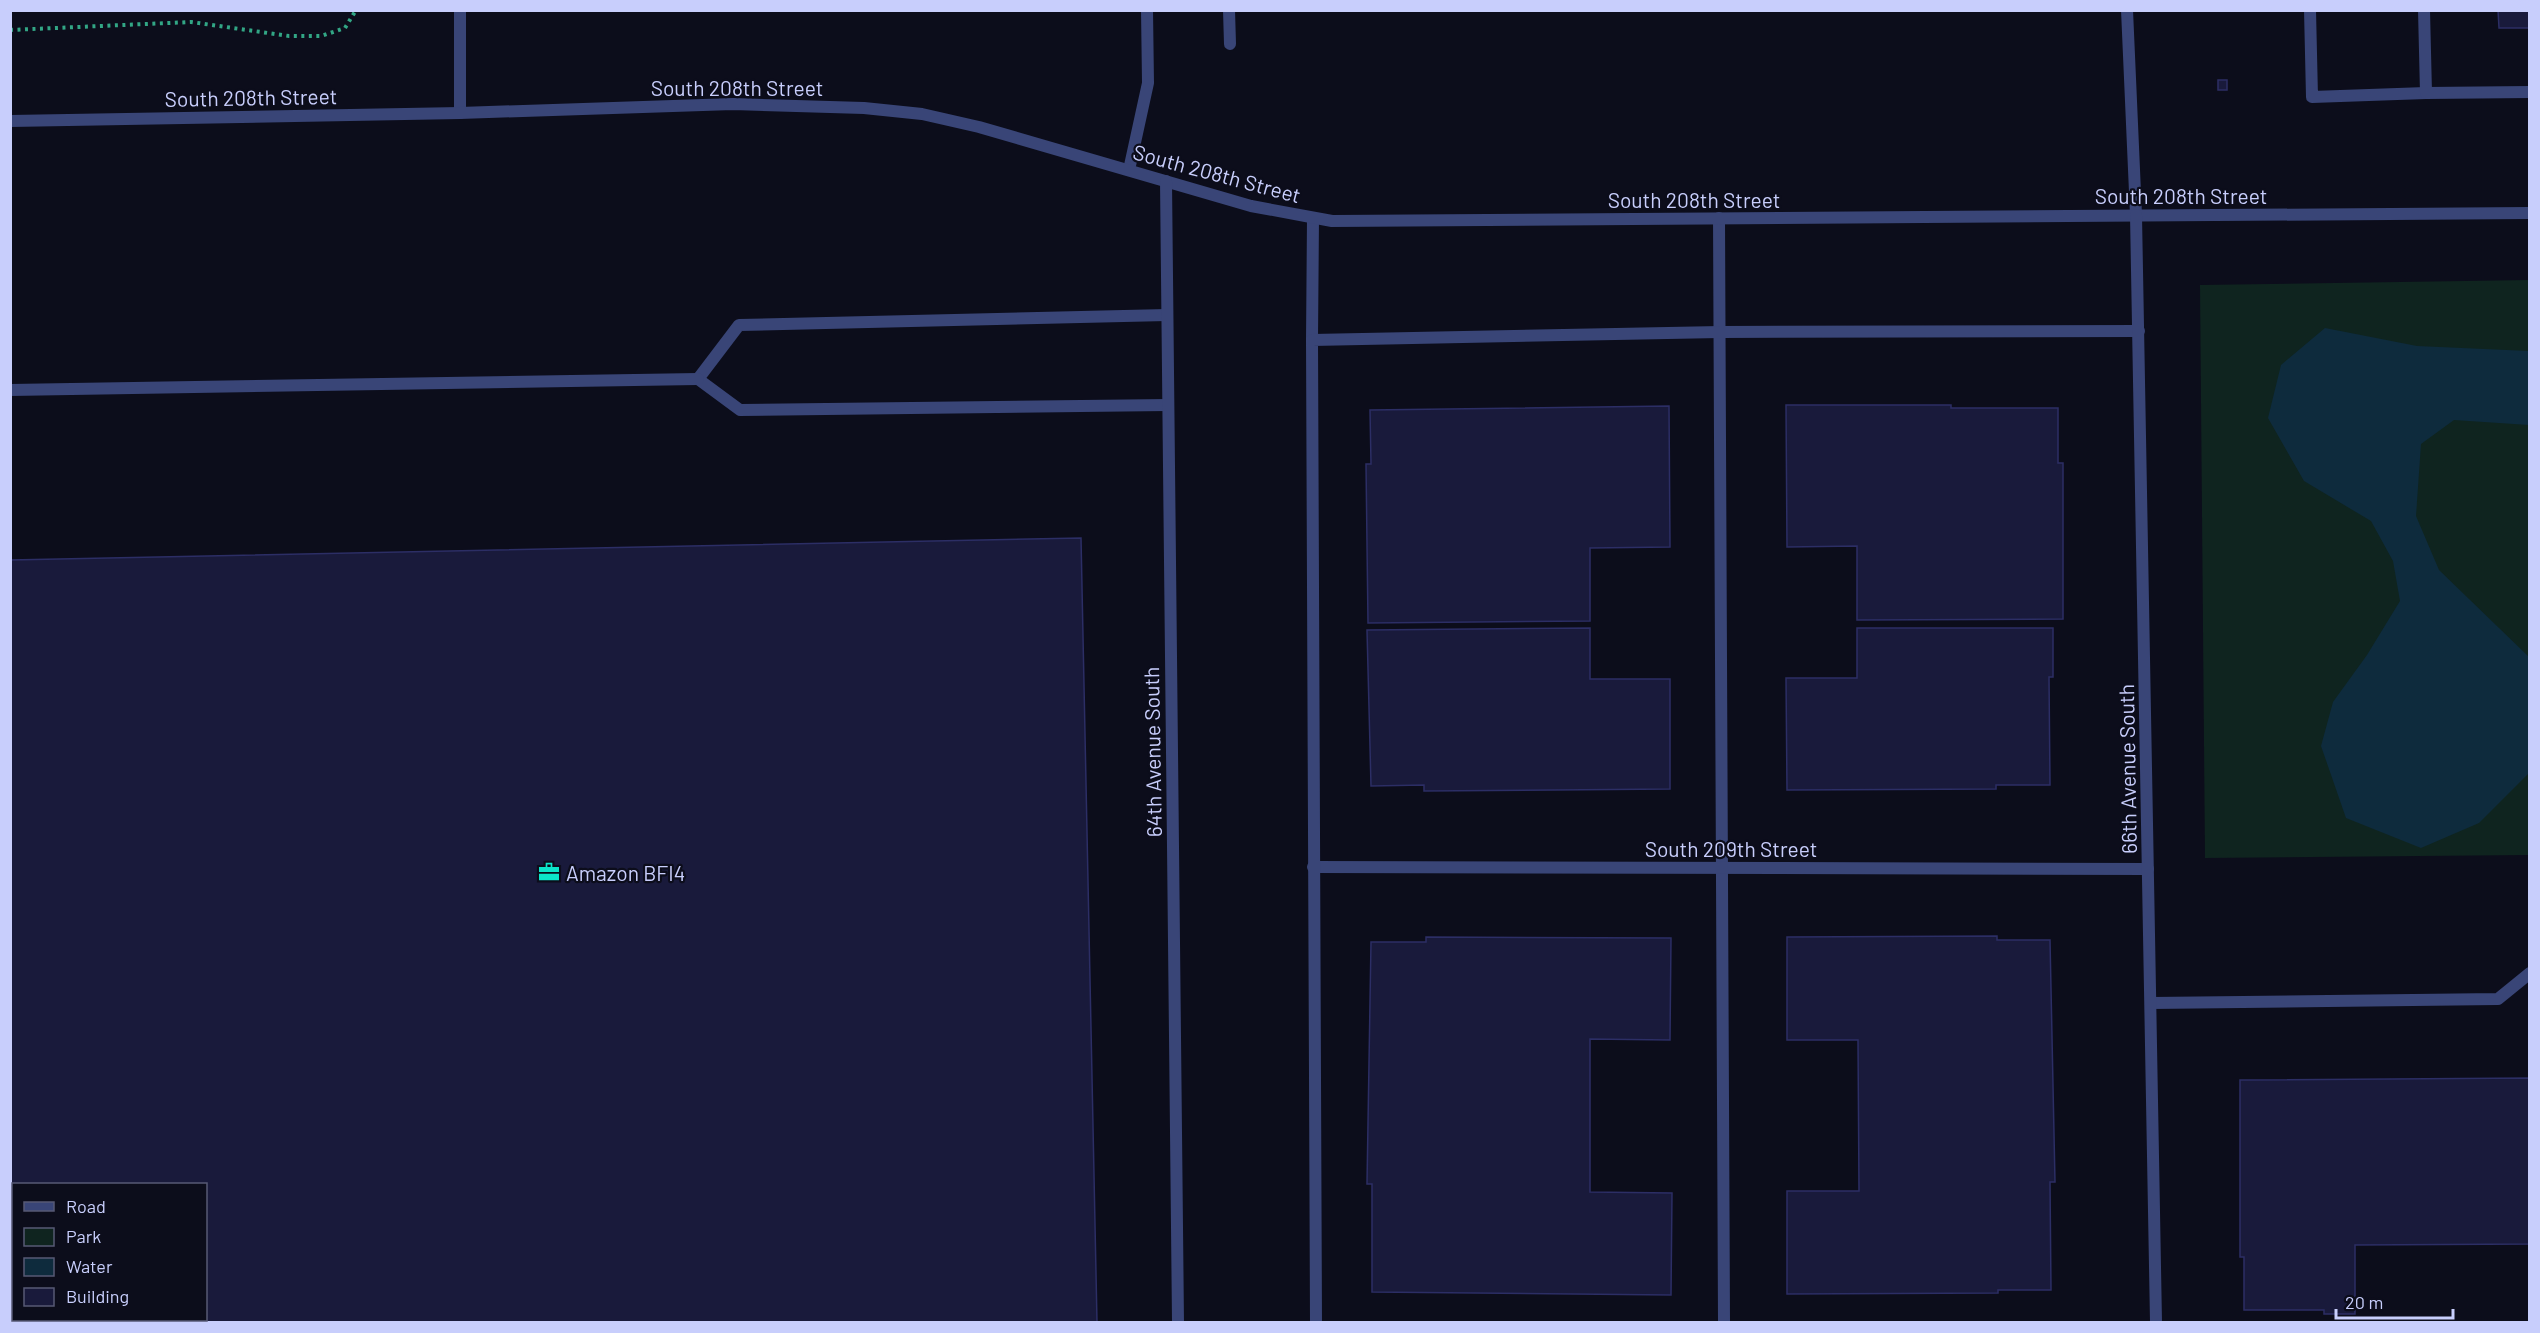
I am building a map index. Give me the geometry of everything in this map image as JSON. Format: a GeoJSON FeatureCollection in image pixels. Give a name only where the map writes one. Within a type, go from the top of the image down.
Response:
{"type":"FeatureCollection","features":[{"type":"Feature","properties":{"kind":"street"},"geometry":{"type":"LineString","coordinates":[[460,10],[460,113]]}},
{"type":"Feature","properties":{"kind":"street"},"geometry":{"type":"LineString","coordinates":[[1129,170],[1148,83],[1147,10]]}},
{"type":"Feature","properties":{"kind":"street"},"geometry":{"type":"LineString","coordinates":[[1229,10],[1230,44]]}},
{"type":"Feature","properties":{"kind":"street","name":"66th Avenue South"},"geometry":{"type":"LineString","coordinates":[[2127,10],[2139,331],[2156,1323]]}},
{"type":"Feature","properties":{"kind":"street"},"geometry":{"type":"LineString","coordinates":[[2310,10],[2312,97],[2529,92]]}},
{"type":"Feature","properties":{"kind":"street"},"geometry":{"type":"LineString","coordinates":[[2424,10],[2426,93]]}},
{"type":"Feature","properties":{"kind":"street","name":"South 208th Street"},"geometry":{"type":"LineString","coordinates":[[10,121],[460,113],[733,104],[864,108],[922,114],[980,127],[1251,206],[1332,221],[2529,213]]}},
{"type":"Feature","properties":{"kind":"street","name":"64th Avenue South"},"geometry":{"type":"LineString","coordinates":[[1166,181],[1178,1323]]}},
{"type":"Feature","properties":{"kind":"street"},"geometry":{"type":"LineString","coordinates":[[1313,218],[1316,1323]]}},
{"type":"Feature","properties":{"kind":"street"},"geometry":{"type":"LineString","coordinates":[[1719,218],[1724,1323]]}},
{"type":"Feature","properties":{"kind":"street"},"geometry":{"type":"LineString","coordinates":[[698,379],[739,325],[1167,315]]}},
{"type":"Feature","properties":{"kind":"street"},"geometry":{"type":"LineString","coordinates":[[1312,340],[1720,332],[2139,331]]}},
{"type":"Feature","properties":{"kind":"street"},"geometry":{"type":"LineString","coordinates":[[10,390],[698,379],[740,410],[1168,405]]}},
{"type":"Feature","properties":{"kind":"street","name":"South 209th Street"},"geometry":{"type":"LineString","coordinates":[[1313,867],[2148,869]]}},
{"type":"Feature","properties":{"kind":"street"},"geometry":{"type":"LineString","coordinates":[[2151,1003],[2498,999],[2529,973]]}},
{"type":"Feature","properties":{"kind":"path"},"geometry":{"type":"LineString","coordinates":[[10,30],[191,22],[289,36],[321,36],[345,28],[356,10]]}},
{"type":"Feature","properties":{"kind":"green space"},"geometry":{"type":"Polygon","coordinates":[[[2529,280],[2529,855],[2205,858],[2200,285],[2529,280]]]}},
{"type":"Feature","properties":{"kind":"water"},"geometry":{"type":"Polygon","coordinates":[[[2325,328],[2417,346],[2529,351],[2529,425],[2454,420],[2421,444],[2416,516],[2439,570],[2529,657],[2529,773],[2479,823],[2421,848],[2346,818],[2321,746],[2333,702],[2367,655],[2400,601],[2393,561],[2371,521],[2304,481],[2268,418],[2281,365],[2325,328]]]}},
{"type":"Feature","properties":{"kind":"building"},"geometry":{"type":"Polygon","coordinates":[[[2498,10],[2530,10],[2530,28],[2499,28],[2498,10]]]}},
{"type":"Feature","properties":{"kind":"building"},"geometry":{"type":"Polygon","coordinates":[[[2218,80],[2227,80],[2227,90],[2218,90],[2218,80]]]}},
{"type":"Feature","properties":{"kind":"building"},"geometry":{"type":"Polygon","coordinates":[[[1786,405],[1951,405],[1951,408],[2058,408],[2058,463],[2063,463],[2063,619],[1857,620],[1857,546],[1787,547],[1786,405]]]}},
{"type":"Feature","properties":{"kind":"building"},"geometry":{"type":"Polygon","coordinates":[[[1669,406],[1670,547],[1590,548],[1590,621],[1368,623],[1366,464],[1371,464],[1370,410],[1669,406]]]}},
{"type":"Feature","properties":{"kind":"building","name":"Amazon BFI4"},"geometry":{"type":"Polygon","coordinates":[[[1081,538],[1097,1322],[10,1322],[10,560],[1081,538]]]}},
{"type":"Feature","properties":{"kind":"building"},"geometry":{"type":"Polygon","coordinates":[[[1590,628],[1590,679],[1670,679],[1670,789],[1424,791],[1424,785],[1371,786],[1367,630],[1590,628]]]}},
{"type":"Feature","properties":{"kind":"building"},"geometry":{"type":"Polygon","coordinates":[[[1857,628],[2053,628],[2053,677],[2049,677],[2050,785],[1996,785],[1996,789],[1787,790],[1786,678],[1857,678],[1857,628]]]}},
{"type":"Feature","properties":{"kind":"building"},"geometry":{"type":"Polygon","coordinates":[[[1997,936],[1997,940],[2050,940],[2055,1182],[2050,1182],[2051,1290],[1998,1290],[1998,1293],[1787,1294],[1787,1191],[1859,1191],[1858,1040],[1787,1040],[1787,937],[1997,936]]]}},
{"type":"Feature","properties":{"kind":"building"},"geometry":{"type":"Polygon","coordinates":[[[1426,937],[1671,938],[1670,1040],[1590,1039],[1590,1192],[1672,1193],[1671,1295],[1372,1292],[1372,1184],[1367,1184],[1371,942],[1426,942],[1426,937]]]}},
{"type":"Feature","properties":{"kind":"building"},"geometry":{"type":"Polygon","coordinates":[[[2530,1078],[2530,1244],[2355,1245],[2355,1314],[2324,1314],[2324,1310],[2244,1310],[2244,1257],[2240,1257],[2240,1080],[2530,1078]]]}},
{"type":"Feature","properties":{"kind":"place","name":"Amazon BFI4"},"geometry":{"type":"Point","coordinates":[549,872]}}]}
